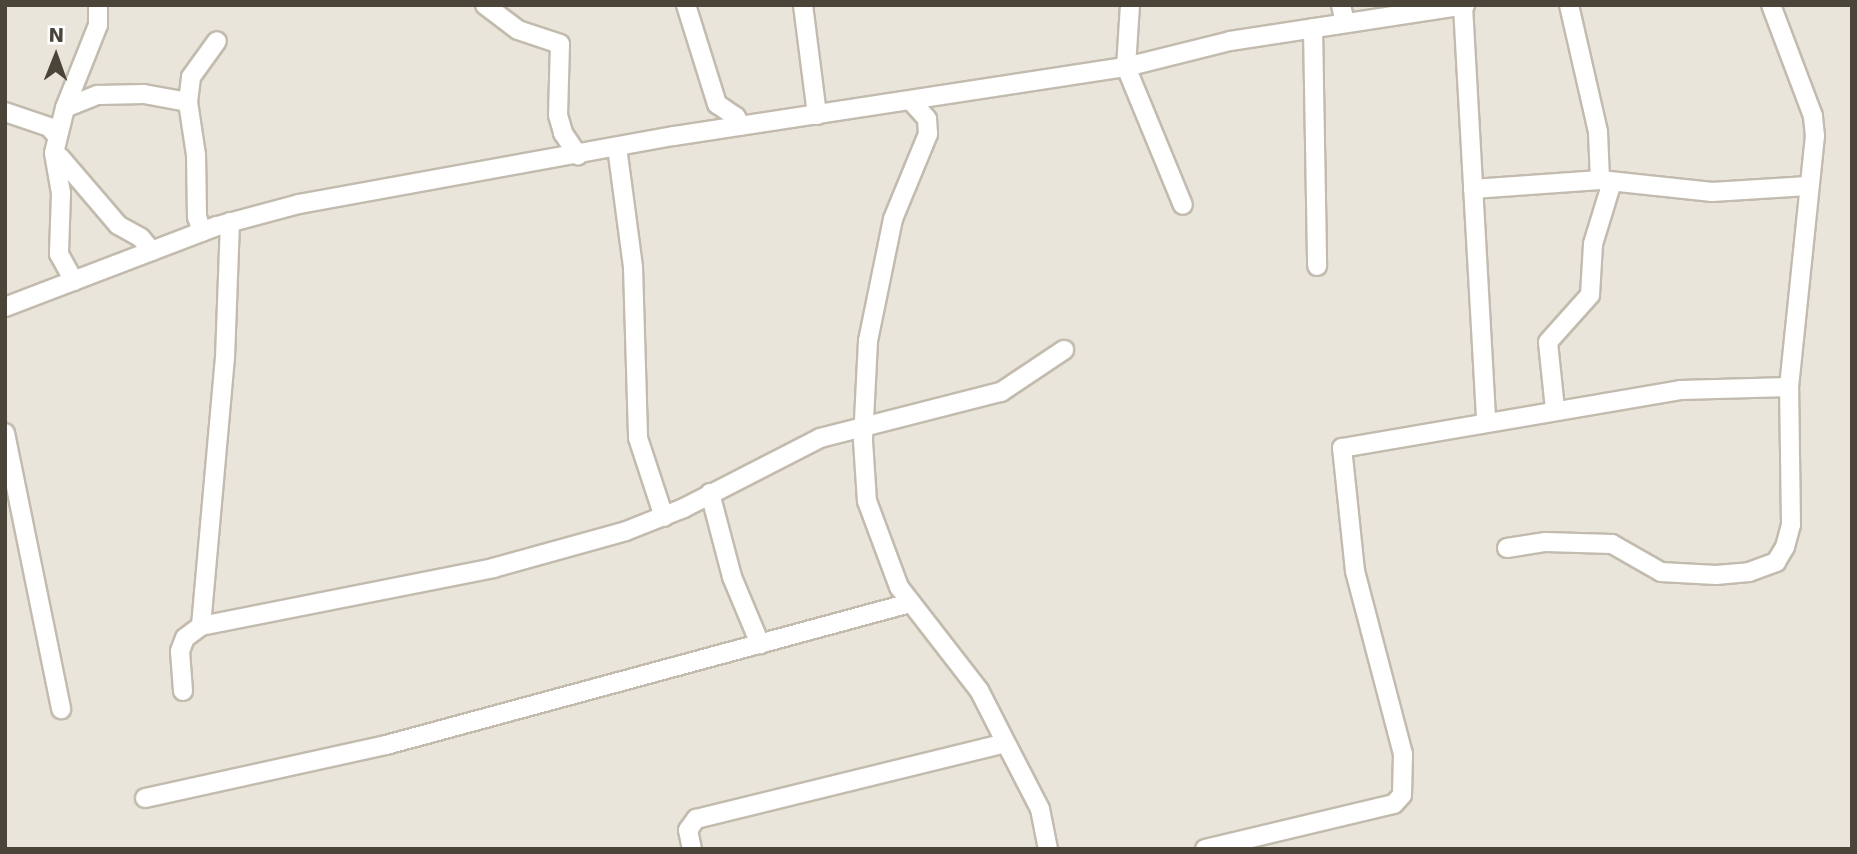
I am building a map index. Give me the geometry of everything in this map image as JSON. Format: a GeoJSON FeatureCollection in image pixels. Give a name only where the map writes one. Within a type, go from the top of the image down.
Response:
{"type":"FeatureCollection","features":[{"type":"Feature","properties":{"kind":"street"},"geometry":{"type":"LineString","coordinates":[[56,145],[65,108],[98,24],[98,5]]}},
{"type":"Feature","properties":{"kind":"street"},"geometry":{"type":"LineString","coordinates":[[485,5],[518,30],[561,44],[558,115],[563,134],[578,155]]}},
{"type":"Feature","properties":{"kind":"street"},"geometry":{"type":"LineString","coordinates":[[686,5],[717,104],[736,117],[741,126]]}},
{"type":"Feature","properties":{"kind":"street"},"geometry":{"type":"LineString","coordinates":[[803,5],[817,115]]}},
{"type":"Feature","properties":{"kind":"street"},"geometry":{"type":"LineString","coordinates":[[1130,5],[1126,67],[1183,205]]}},
{"type":"Feature","properties":{"kind":"street"},"geometry":{"type":"LineString","coordinates":[[1340,5],[1345,23]]}},
{"type":"Feature","properties":{"kind":"street"},"geometry":{"type":"LineString","coordinates":[[1555,409],[1548,342],[1590,295],[1593,244],[1606,181],[1598,132],[1569,5]]}},
{"type":"Feature","properties":{"kind":"street"},"geometry":{"type":"LineString","coordinates":[[1507,548],[1546,542],[1612,544],[1661,572],[1716,575],[1749,572],[1776,562],[1791,525],[1789,387],[1813,116],[1771,5]]}},
{"type":"Feature","properties":{"kind":"street"},"geometry":{"type":"LineString","coordinates":[[5,307],[230,222],[299,204],[741,126],[1126,67],[1230,41],[1464,6],[1486,421]]}},
{"type":"Feature","properties":{"kind":"street"},"geometry":{"type":"LineString","coordinates":[[1313,28],[1317,266]]}},
{"type":"Feature","properties":{"kind":"street"},"geometry":{"type":"LineString","coordinates":[[202,232],[197,217],[196,155],[188,102],[191,78],[217,41]]}},
{"type":"Feature","properties":{"kind":"street"},"geometry":{"type":"LineString","coordinates":[[65,108],[98,96],[144,94],[188,102]]}},
{"type":"Feature","properties":{"kind":"street"},"geometry":{"type":"LineString","coordinates":[[940,95],[927,119],[928,134],[893,219],[868,341],[864,425],[867,501],[887,565],[911,603],[979,690],[1040,809],[1048,849]]}},
{"type":"Feature","properties":{"kind":"street"},"geometry":{"type":"LineString","coordinates":[[911,101],[927,119]]}},
{"type":"Feature","properties":{"kind":"street"},"geometry":{"type":"LineString","coordinates":[[5,112],[49,127],[56,145],[61,193],[59,254],[74,281]]}},
{"type":"Feature","properties":{"kind":"street"},"geometry":{"type":"LineString","coordinates":[[56,145],[118,225],[141,238],[152,251]]}},
{"type":"Feature","properties":{"kind":"street"},"geometry":{"type":"LineString","coordinates":[[617,147],[633,267],[638,438],[664,517]]}},
{"type":"Feature","properties":{"kind":"street"},"geometry":{"type":"LineString","coordinates":[[1473,189],[1606,181],[1712,192],[1808,186]]}},
{"type":"Feature","properties":{"kind":"street"},"geometry":{"type":"LineString","coordinates":[[201,626],[225,358],[230,222]]}},
{"type":"Feature","properties":{"kind":"street"},"geometry":{"type":"LineString","coordinates":[[183,691],[180,651],[185,638],[201,626],[494,568],[664,517],[820,438],[1000,392],[1065,351]]}},
{"type":"Feature","properties":{"kind":"street"},"geometry":{"type":"LineString","coordinates":[[1205,849],[1394,804],[1402,795],[1403,754],[1355,571],[1342,448],[1555,409],[1680,390],[1789,387]]}},
{"type":"Feature","properties":{"kind":"street"},"geometry":{"type":"LineString","coordinates":[[5,433],[61,709]]}},
{"type":"Feature","properties":{"kind":"street"},"geometry":{"type":"LineString","coordinates":[[710,493],[732,577],[760,644]]}},
{"type":"Feature","properties":{"kind":"street"},"geometry":{"type":"LineString","coordinates":[[145,798],[386,745],[911,603]]}},
{"type":"Feature","properties":{"kind":"street"},"geometry":{"type":"LineString","coordinates":[[692,849],[688,830],[696,820],[1005,743]]}},
{"type":"Feature","properties":{"kind":"shaded area"},"geometry":{"type":"Polygon","coordinates":[[[5,5],[1852,5],[1852,849],[5,849],[5,5]]]}}]}
